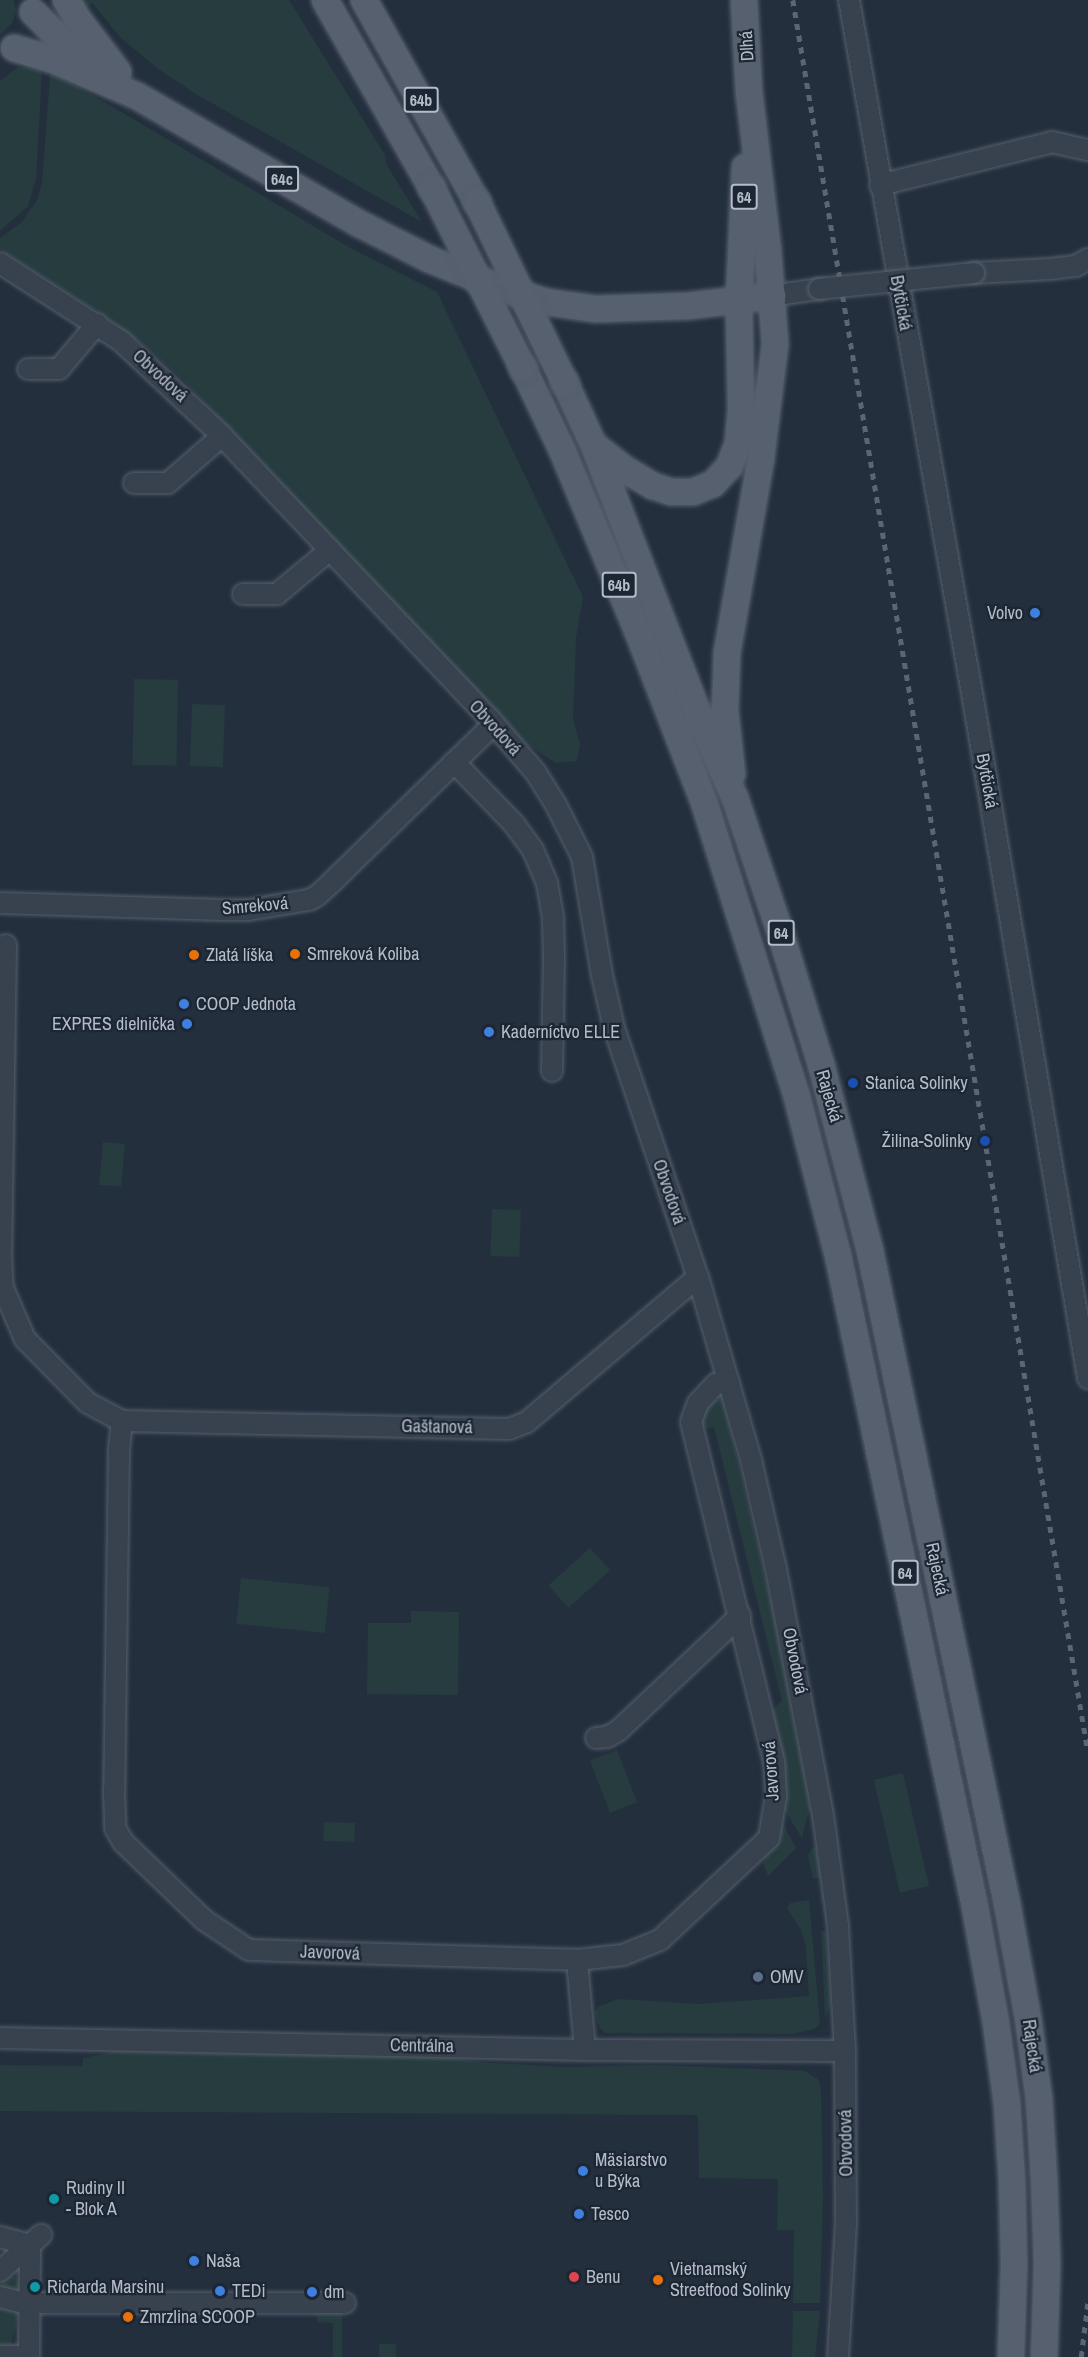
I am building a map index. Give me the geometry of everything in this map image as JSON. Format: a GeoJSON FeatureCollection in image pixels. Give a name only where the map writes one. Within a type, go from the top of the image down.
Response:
{"type":"FeatureCollection","features":[{"type":"Feature","properties":{"kind":"main road"},"geometry":{"type":"LineString","coordinates":[[66,0],[136,96]]}},
{"type":"Feature","properties":{"kind":"main road","name":"64b"},"geometry":{"type":"LineString","coordinates":[[325,0],[432,188],[563,452],[638,632],[705,805]]}},
{"type":"Feature","properties":{"kind":"main road","name":"64b"},"geometry":{"type":"LineString","coordinates":[[364,0],[477,202],[565,383],[594,446],[708,738],[735,798]]}},
{"type":"Feature","properties":{"kind":"main road","name":"Dlhá"},"geometry":{"type":"LineString","coordinates":[[744,0],[749,92]]}},
{"type":"Feature","properties":{"kind":"main road"},"geometry":{"type":"LineString","coordinates":[[32,6],[62,41],[136,96]]}},
{"type":"Feature","properties":{"kind":"main road"},"geometry":{"type":"LineString","coordinates":[[7,52],[27,32],[32,6]]}},
{"type":"Feature","properties":{"kind":"main road"},"geometry":{"type":"LineString","coordinates":[[7,52],[51,59],[136,96]]}},
{"type":"Feature","properties":{"kind":"main road","name":"64"},"geometry":{"type":"LineString","coordinates":[[749,92],[772,296]]}},
{"type":"Feature","properties":{"kind":"main road","name":"64"},"geometry":{"type":"LineString","coordinates":[[739,301],[749,92]]}},
{"type":"Feature","properties":{"kind":"main road","name":"64c"},"geometry":{"type":"LineString","coordinates":[[136,96],[358,223],[429,259],[495,286],[546,302],[595,309],[648,309],[772,296]]}},
{"type":"Feature","properties":{"kind":"main road"},"geometry":{"type":"LineString","coordinates":[[735,798],[725,682],[731,620],[771,391],[775,344],[772,296]]}},
{"type":"Feature","properties":{"kind":"main road"},"geometry":{"type":"LineString","coordinates":[[594,446],[626,470],[662,489],[693,492],[713,484],[729,467],[738,444],[741,397],[739,301]]}},
{"type":"Feature","properties":{"kind":"main road","name":"Rajecká"},"geometry":{"type":"LineString","coordinates":[[735,798],[822,1068],[870,1251],[1007,1904],[1028,2018],[1039,2099],[1047,2264],[1044,2357]]}},
{"type":"Feature","properties":{"kind":"main road","name":"Rajecká"},"geometry":{"type":"LineString","coordinates":[[705,805],[797,1097],[838,1256],[975,1907],[1007,2103],[1014,2265],[1011,2357]]}},
{"type":"Feature","properties":{"kind":"street","name":"Bytčická"},"geometry":{"type":"LineString","coordinates":[[849,0],[971,688],[1088,1378]]}},
{"type":"Feature","properties":{"kind":"street"},"geometry":{"type":"LineString","coordinates":[[880,185],[1052,142],[1088,150]]}},
{"type":"Feature","properties":{"kind":"street"},"geometry":{"type":"LineString","coordinates":[[772,296],[975,273],[1076,266],[1088,259]]}},
{"type":"Feature","properties":{"kind":"street","name":"Obvodová"},"geometry":{"type":"LineString","coordinates":[[0,263],[97,324],[163,378],[222,436],[494,724],[536,773],[582,856],[602,975],[614,1028],[698,1276],[729,1381],[776,1569],[823,1815],[838,1926],[845,2051],[846,2223],[838,2357]]}},
{"type":"Feature","properties":{"kind":"street"},"geometry":{"type":"LineString","coordinates":[[28,369],[59,369],[97,324]]}},
{"type":"Feature","properties":{"kind":"street"},"geometry":{"type":"LineString","coordinates":[[135,483],[168,483],[222,436]]}},
{"type":"Feature","properties":{"kind":"street"},"geometry":{"type":"LineString","coordinates":[[243,594],[277,594],[330,550]]}},
{"type":"Feature","properties":{"kind":"street","name":"Smreková"},"geometry":{"type":"LineString","coordinates":[[0,903],[248,910],[309,900],[317,896],[334,880],[494,724]]}},
{"type":"Feature","properties":{"kind":"street"},"geometry":{"type":"LineString","coordinates":[[454,762],[514,824],[532,850],[547,883],[554,916],[552,1071]]}},
{"type":"Feature","properties":{"kind":"street","name":"Gaštanová"},"geometry":{"type":"LineString","coordinates":[[6,945],[1,1163],[2,1288],[25,1339],[88,1403],[122,1421],[509,1429],[527,1422],[698,1276]]}},
{"type":"Feature","properties":{"kind":"street","name":"Javorová"},"geometry":{"type":"LineString","coordinates":[[122,1421],[119,1450],[114,1791],[115,1828],[123,1842],[204,1920],[249,1950],[577,1960],[623,1955],[660,1940],[770,1838],[776,1796],[774,1762],[691,1422],[698,1403],[716,1384],[729,1381]]}},
{"type":"Feature","properties":{"kind":"street"},"geometry":{"type":"LineString","coordinates":[[596,1738],[607,1737],[618,1731],[740,1616]]}},
{"type":"Feature","properties":{"kind":"street"},"geometry":{"type":"LineString","coordinates":[[577,1960],[585,2050]]}},
{"type":"Feature","properties":{"kind":"street","name":"Centrálna"},"geometry":{"type":"LineString","coordinates":[[0,2038],[585,2050],[845,2051]]}},
{"type":"Feature","properties":{"kind":"street"},"geometry":{"type":"LineString","coordinates":[[0,2237],[36,2240]]}},
{"type":"Feature","properties":{"kind":"street"},"geometry":{"type":"LineString","coordinates":[[0,2271],[36,2240]]}},
{"type":"Feature","properties":{"kind":"street"},"geometry":{"type":"LineString","coordinates":[[10,2356],[29,2356],[29,2303],[36,2240]]}},
{"type":"Feature","properties":{"kind":"street"},"geometry":{"type":"LineString","coordinates":[[0,2298],[29,2303],[345,2303]]}},
{"type":"Feature","properties":{"kind":"green space"},"geometry":{"type":"Polygon","coordinates":[[[0,0],[14,0],[16,11],[12,23],[0,35],[0,0]]]}},
{"type":"Feature","properties":{"kind":"green space"},"geometry":{"type":"Polygon","coordinates":[[[81,0],[289,0],[385,155],[386,164],[422,222],[196,94],[157,68],[121,38],[92,3],[86,8],[81,0]]]}},
{"type":"Feature","properties":{"kind":"green space"},"geometry":{"type":"Polygon","coordinates":[[[18,67],[42,70],[36,179],[28,206],[0,231],[0,81],[18,67]]]}},
{"type":"Feature","properties":{"kind":"green space"},"geometry":{"type":"Polygon","coordinates":[[[50,75],[58,76],[113,107],[352,249],[437,292],[583,597],[576,638],[573,719],[580,744],[577,761],[556,763],[526,744],[182,379],[142,344],[99,312],[0,249],[0,238],[22,222],[37,200],[42,183],[50,75]]]}},
{"type":"Feature","properties":{"kind":"green space"},"geometry":{"type":"Polygon","coordinates":[[[134,679],[178,680],[176,766],[132,765],[134,679]]]}},
{"type":"Feature","properties":{"kind":"green space"},"geometry":{"type":"Polygon","coordinates":[[[192,704],[225,705],[223,767],[190,766],[192,704]]]}},
{"type":"Feature","properties":{"kind":"green space"},"geometry":{"type":"Polygon","coordinates":[[[103,1142],[125,1144],[121,1187],[99,1185],[103,1142]]]}},
{"type":"Feature","properties":{"kind":"green space"},"geometry":{"type":"Polygon","coordinates":[[[492,1209],[521,1210],[519,1257],[490,1256],[492,1209]]]}},
{"type":"Feature","properties":{"kind":"green space"},"geometry":{"type":"Polygon","coordinates":[[[723,1398],[771,1602],[810,1807],[802,1838],[783,1808],[771,1716],[773,1709],[782,1701],[714,1427],[700,1430],[701,1415],[711,1402],[723,1398]]]}},
{"type":"Feature","properties":{"kind":"green space"},"geometry":{"type":"Polygon","coordinates":[[[590,1548],[610,1570],[568,1608],[548,1585],[590,1548]]]}},
{"type":"Feature","properties":{"kind":"green space"},"geometry":{"type":"Polygon","coordinates":[[[241,1578],[330,1587],[325,1633],[236,1624],[241,1578]]]}},
{"type":"Feature","properties":{"kind":"green space"},"geometry":{"type":"Polygon","coordinates":[[[411,1611],[459,1612],[458,1695],[367,1694],[368,1623],[411,1623],[411,1611]]]}},
{"type":"Feature","properties":{"kind":"green space"},"geometry":{"type":"Polygon","coordinates":[[[617,1750],[637,1802],[610,1813],[590,1760],[617,1750]]]}},
{"type":"Feature","properties":{"kind":"green space"},"geometry":{"type":"Polygon","coordinates":[[[903,1773],[929,1886],[900,1893],[874,1780],[903,1773]]]}},
{"type":"Feature","properties":{"kind":"green space"},"geometry":{"type":"Polygon","coordinates":[[[324,1822],[355,1823],[354,1842],[323,1841],[324,1822]]]}},
{"type":"Feature","properties":{"kind":"green space"},"geometry":{"type":"Polygon","coordinates":[[[783,1824],[796,1848],[768,1876],[763,1863],[780,1825],[783,1824]]]}},
{"type":"Feature","properties":{"kind":"green space"},"geometry":{"type":"Polygon","coordinates":[[[813,1846],[816,1848],[821,1878],[813,1879],[808,1856],[813,1846]]]}},
{"type":"Feature","properties":{"kind":"green space"},"geometry":{"type":"Polygon","coordinates":[[[809,1900],[820,2024],[814,2029],[792,2034],[605,2033],[600,2028],[594,2013],[598,2007],[618,1999],[698,2004],[809,1996],[806,1947],[801,1930],[787,1908],[790,1903],[809,1900]]]}},
{"type":"Feature","properties":{"kind":"green space"},"geometry":{"type":"Polygon","coordinates":[[[821,1931],[826,1931],[831,2004],[825,2018],[821,1931]]]}},
{"type":"Feature","properties":{"kind":"green space"},"geometry":{"type":"Polygon","coordinates":[[[133,2048],[441,2055],[478,2062],[562,2067],[655,2065],[805,2071],[819,2080],[821,2091],[823,2199],[820,2303],[793,2303],[794,2230],[777,2230],[778,2179],[699,2178],[698,2115],[0,2111],[0,2065],[83,2066],[83,2058],[133,2048]]]}},
{"type":"Feature","properties":{"kind":"green space"},"geometry":{"type":"Polygon","coordinates":[[[2,2277],[20,2277],[20,2300],[0,2295],[2,2277]]]}},
{"type":"Feature","properties":{"kind":"green space"},"geometry":{"type":"Polygon","coordinates":[[[0,2302],[20,2307],[10,2348],[0,2345],[0,2302]]]}},
{"type":"Feature","properties":{"kind":"green space"},"geometry":{"type":"Polygon","coordinates":[[[317,2306],[342,2307],[342,2357],[333,2357],[333,2323],[317,2322],[317,2306]]]}},
{"type":"Feature","properties":{"kind":"green space"},"geometry":{"type":"Polygon","coordinates":[[[793,2311],[820,2311],[815,2357],[792,2357],[793,2311]]]}},
{"type":"Feature","properties":{"kind":"green space"},"geometry":{"type":"Polygon","coordinates":[[[379,2344],[396,2344],[396,2357],[379,2357],[379,2344]]]}},
{"type":"Feature","properties":{"kind":"railway"},"geometry":{"type":"LineString","coordinates":[[793,0],[1088,1751]]}},
{"type":"Feature","properties":{"kind":"railway"},"geometry":{"type":"LineString","coordinates":[[1081,2357],[1088,2299]]}},
{"type":"Feature","properties":{"kind":"place","name":"Volvo"},"geometry":{"type":"Point","coordinates":[1035,613]}},
{"type":"Feature","properties":{"kind":"place","name":"Smreková Koliba"},"geometry":{"type":"Point","coordinates":[295,954]}},
{"type":"Feature","properties":{"kind":"place","name":"Zlatá líška"},"geometry":{"type":"Point","coordinates":[194,955]}},
{"type":"Feature","properties":{"kind":"place","name":"COOP Jednota"},"geometry":{"type":"Point","coordinates":[184,1004]}},
{"type":"Feature","properties":{"kind":"place","name":"EXPRES dielnička"},"geometry":{"type":"Point","coordinates":[187,1024]}},
{"type":"Feature","properties":{"kind":"place","name":"Kaderníctvo ELLE"},"geometry":{"type":"Point","coordinates":[489,1032]}},
{"type":"Feature","properties":{"kind":"place","name":"Stanica Solinky"},"geometry":{"type":"Point","coordinates":[853,1083]}},
{"type":"Feature","properties":{"kind":"place","name":"Žilina-Solinky"},"geometry":{"type":"Point","coordinates":[985,1141]}},
{"type":"Feature","properties":{"kind":"place","name":"OMV"},"geometry":{"type":"Point","coordinates":[758,1977]}},
{"type":"Feature","properties":{"kind":"place","name":"Mäsiarstvo u Býka"},"geometry":{"type":"Point","coordinates":[583,2171]}},
{"type":"Feature","properties":{"kind":"place","name":"Rudiny II - Blok A"},"geometry":{"type":"Point","coordinates":[54,2199]}},
{"type":"Feature","properties":{"kind":"place","name":"Tesco"},"geometry":{"type":"Point","coordinates":[579,2214]}},
{"type":"Feature","properties":{"kind":"place","name":"Naša"},"geometry":{"type":"Point","coordinates":[194,2261]}},
{"type":"Feature","properties":{"kind":"place","name":"Benu"},"geometry":{"type":"Point","coordinates":[574,2277]}},
{"type":"Feature","properties":{"kind":"place","name":"Vietnamský Streetfood Solinky"},"geometry":{"type":"Point","coordinates":[658,2280]}},
{"type":"Feature","properties":{"kind":"place","name":"Richarda Marsinu"},"geometry":{"type":"Point","coordinates":[35,2287]}},
{"type":"Feature","properties":{"kind":"place","name":"TEDi"},"geometry":{"type":"Point","coordinates":[220,2291]}},
{"type":"Feature","properties":{"kind":"place","name":"dm"},"geometry":{"type":"Point","coordinates":[312,2292]}},
{"type":"Feature","properties":{"kind":"place","name":"Zmrzlina SCOOP"},"geometry":{"type":"Point","coordinates":[128,2317]}}]}
